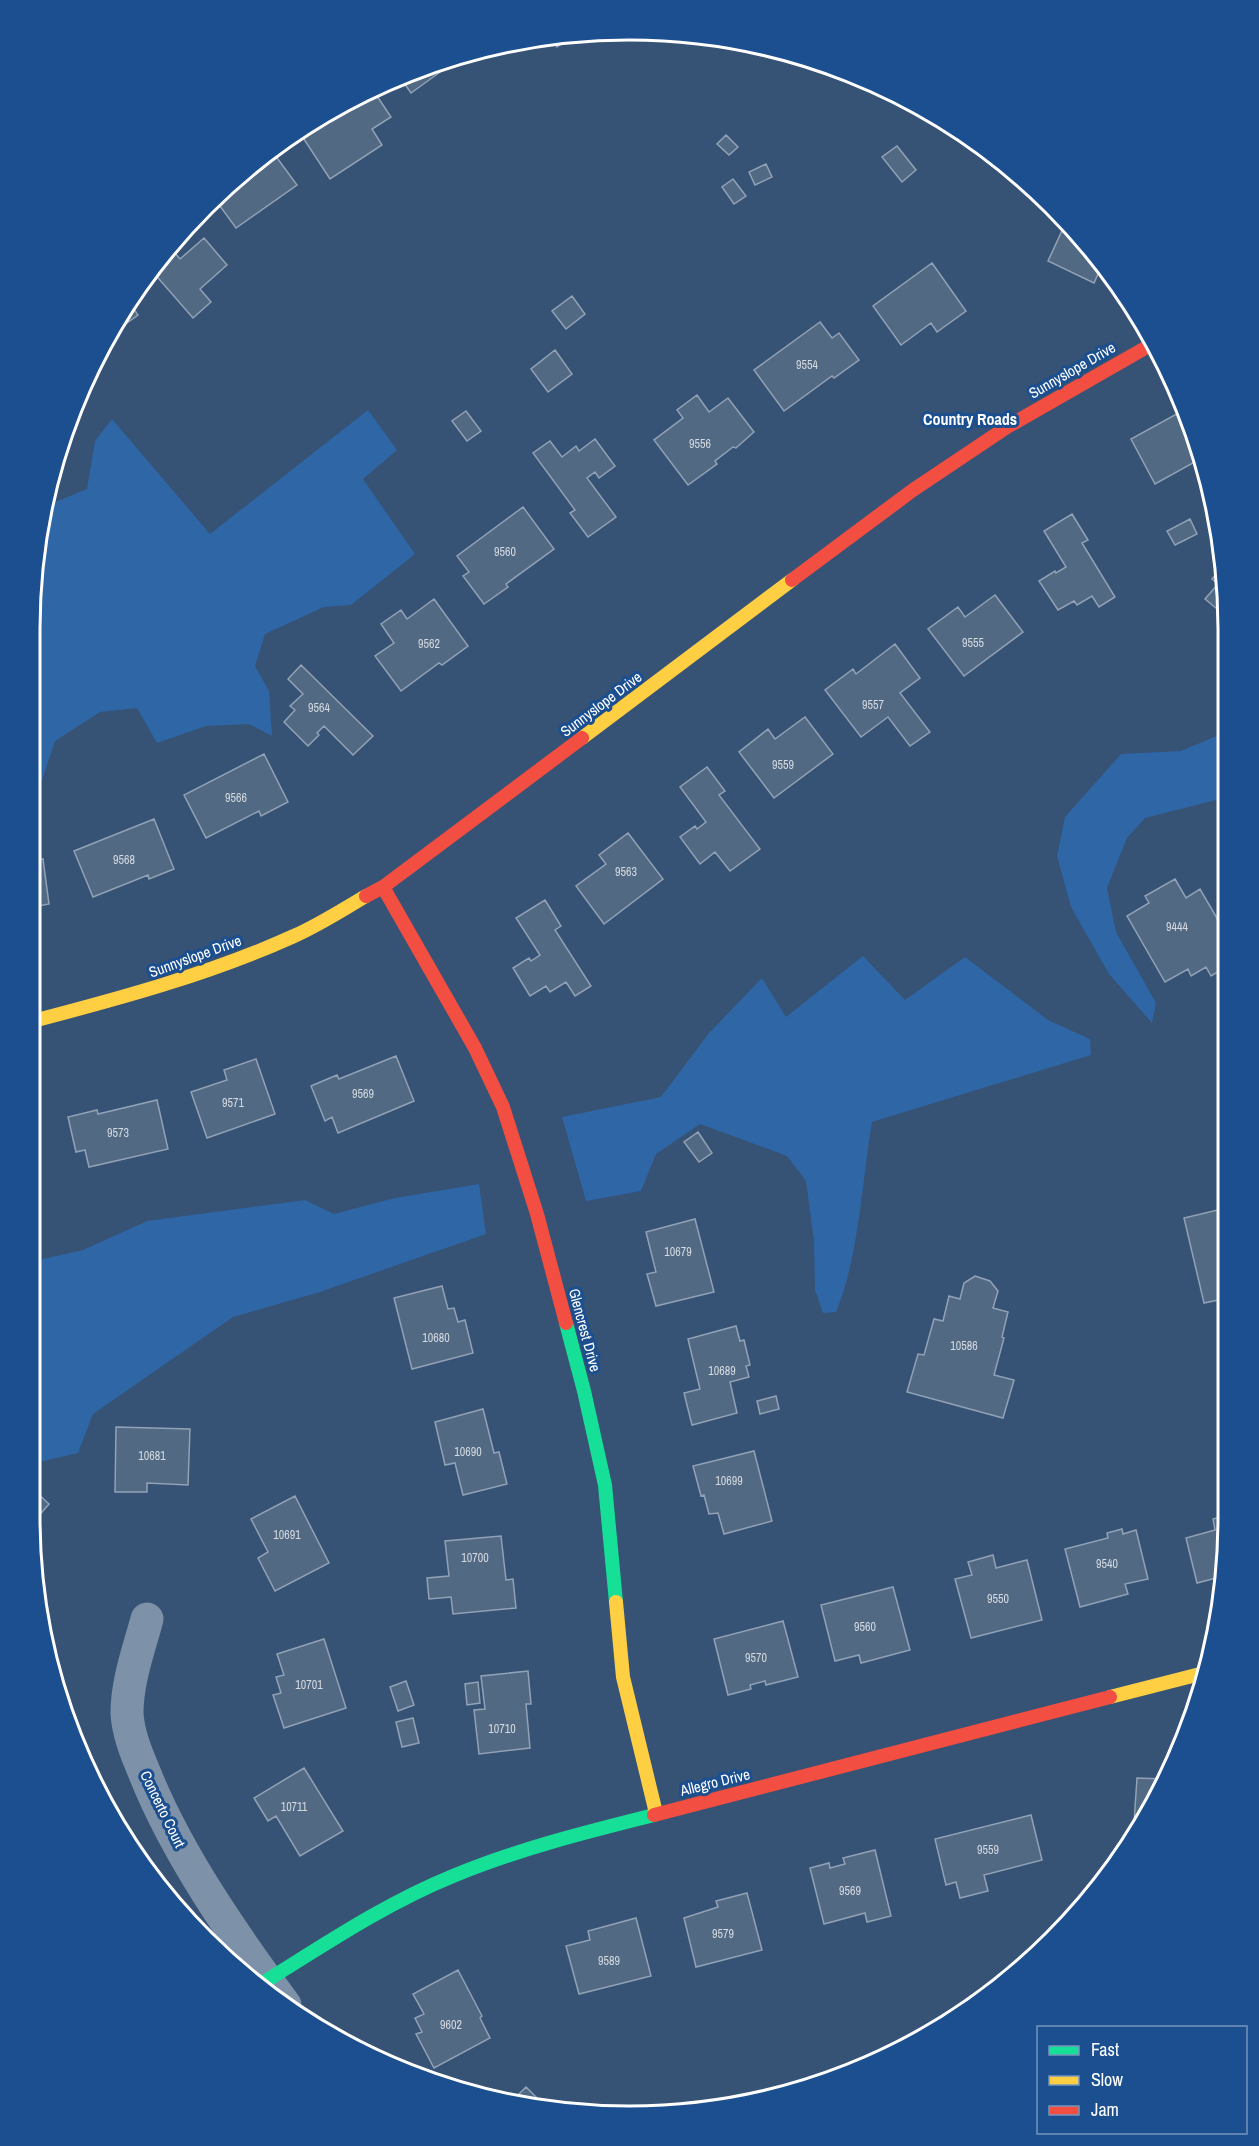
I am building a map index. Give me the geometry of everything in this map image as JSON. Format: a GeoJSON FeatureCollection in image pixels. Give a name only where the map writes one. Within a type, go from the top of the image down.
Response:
{"type":"FeatureCollection","features":[{"type":"Feature","properties":{"kind":"street","name":"Sunnyslope Drive"},"geometry":{"type":"LineString","coordinates":[[40,1019],[134,995],[208,972],[296,935],[383,888],[913,490],[1007,427],[1147,347]]}},
{"type":"Feature","properties":{"kind":"street","name":"Glencrest Drive"},"geometry":{"type":"LineString","coordinates":[[383,888],[475,1048],[502,1107],[537,1214],[584,1391],[605,1485],[623,1677],[656,1813]]}},
{"type":"Feature","properties":{"kind":"street","name":"Concerto Court"},"geometry":{"type":"LineString","coordinates":[[147,1619],[133,1670],[127,1713],[133,1746],[156,1802],[188,1859],[261,1976]]}},
{"type":"Feature","properties":{"kind":"street","name":"Allegro Drive"},"geometry":{"type":"LineString","coordinates":[[275,1987],[379,1912],[452,1876],[544,1843],[1068,1710],[1196,1675]]}},
{"type":"Feature","properties":{"kind":"shaded area"},"geometry":{"type":"Polygon","coordinates":[[[368,410],[397,450],[363,479],[415,554],[351,605],[324,607],[265,634],[255,666],[269,691],[272,736],[249,724],[206,726],[157,743],[137,708],[100,712],[55,741],[40,786],[40,630],[42,591],[52,515],[55,502],[87,489],[95,441],[112,419],[210,534],[368,410]]]}},
{"type":"Feature","properties":{"kind":"shaded area"},"geometry":{"type":"Polygon","coordinates":[[[1218,735],[1218,800],[1145,818],[1127,838],[1107,888],[1116,932],[1156,1003],[1152,1023],[1109,974],[1071,907],[1057,856],[1065,817],[1121,754],[1181,751],[1218,735]]]}},
{"type":"Feature","properties":{"kind":"shaded area"},"geometry":{"type":"Polygon","coordinates":[[[863,956],[905,1000],[965,957],[1048,1020],[1090,1039],[1091,1055],[872,1122],[855,1243],[844,1290],[836,1312],[823,1313],[815,1290],[814,1241],[806,1181],[787,1156],[700,1124],[656,1154],[641,1191],[586,1201],[562,1117],[661,1097],[709,1033],[762,978],[786,1017],[863,956]]]}},
{"type":"Feature","properties":{"kind":"shaded area"},"geometry":{"type":"Polygon","coordinates":[[[479,1184],[486,1234],[320,1292],[233,1317],[93,1414],[78,1453],[40,1462],[40,1260],[83,1250],[147,1221],[305,1200],[334,1214],[395,1198],[479,1184]]]}},
{"type":"Feature","properties":{"kind":"building"},"geometry":{"type":"Polygon","coordinates":[[[440,72],[411,93],[405,85],[440,72]]]}},
{"type":"Feature","properties":{"kind":"building"},"geometry":{"type":"Polygon","coordinates":[[[378,97],[391,117],[372,129],[382,145],[330,179],[304,139],[335,119],[378,97]]]}},
{"type":"Feature","properties":{"kind":"building"},"geometry":{"type":"Polygon","coordinates":[[[726,135],[738,147],[729,155],[717,144],[726,135]]]}},
{"type":"Feature","properties":{"kind":"building"},"geometry":{"type":"Polygon","coordinates":[[[897,146],[916,170],[902,182],[882,157],[897,146]]]}},
{"type":"Feature","properties":{"kind":"building"},"geometry":{"type":"Polygon","coordinates":[[[277,158],[297,185],[236,228],[220,206],[277,158]]]}},
{"type":"Feature","properties":{"kind":"building"},"geometry":{"type":"Polygon","coordinates":[[[766,164],[772,177],[755,185],[749,172],[766,164]]]}},
{"type":"Feature","properties":{"kind":"building"},"geometry":{"type":"Polygon","coordinates":[[[733,179],[746,196],[734,204],[722,187],[733,179]]]}},
{"type":"Feature","properties":{"kind":"building"},"geometry":{"type":"Polygon","coordinates":[[[1062,230],[1098,273],[1094,283],[1048,261],[1062,230]]]}},
{"type":"Feature","properties":{"kind":"building"},"geometry":{"type":"Polygon","coordinates":[[[204,238],[227,265],[200,289],[211,302],[193,318],[158,277],[176,254],[180,259],[204,238]]]}},
{"type":"Feature","properties":{"kind":"building"},"geometry":{"type":"Polygon","coordinates":[[[932,263],[966,311],[937,332],[931,323],[901,345],[873,306],[932,263]]]}},
{"type":"Feature","properties":{"kind":"building"},"geometry":{"type":"Polygon","coordinates":[[[572,296],[585,314],[566,329],[552,311],[572,296]]]}},
{"type":"Feature","properties":{"kind":"building"},"geometry":{"type":"Polygon","coordinates":[[[135,310],[138,315],[126,323],[135,310]]]}},
{"type":"Feature","properties":{"kind":"building"},"geometry":{"type":"Polygon","coordinates":[[[820,322],[832,338],[839,333],[859,360],[834,378],[832,376],[784,411],[754,370],[820,322]]]}},
{"type":"Feature","properties":{"kind":"building"},"geometry":{"type":"Polygon","coordinates":[[[555,350],[572,374],[548,392],[531,369],[555,350]]]}},
{"type":"Feature","properties":{"kind":"building"},"geometry":{"type":"Polygon","coordinates":[[[697,395],[709,412],[728,398],[754,432],[736,448],[733,447],[715,461],[717,464],[688,485],[654,440],[683,418],[677,410],[697,395]]]}},
{"type":"Feature","properties":{"kind":"building"},"geometry":{"type":"Polygon","coordinates":[[[466,411],[481,431],[467,441],[452,421],[466,411]]]}},
{"type":"Feature","properties":{"kind":"building"},"geometry":{"type":"Polygon","coordinates":[[[1177,414],[1194,463],[1155,484],[1131,439],[1177,414]]]}},
{"type":"Feature","properties":{"kind":"building"},"geometry":{"type":"Polygon","coordinates":[[[595,439],[615,466],[599,478],[595,472],[587,478],[616,517],[588,537],[570,513],[575,510],[533,453],[550,441],[562,457],[576,446],[579,451],[595,439]]]}},
{"type":"Feature","properties":{"kind":"building"},"geometry":{"type":"Polygon","coordinates":[[[523,507],[554,549],[506,584],[508,587],[484,604],[463,576],[469,572],[457,556],[523,507]]]}},
{"type":"Feature","properties":{"kind":"building"},"geometry":{"type":"Polygon","coordinates":[[[1072,514],[1088,540],[1082,543],[1115,597],[1099,607],[1092,596],[1077,605],[1074,601],[1058,610],[1039,581],[1066,567],[1044,531],[1072,514]]]}},
{"type":"Feature","properties":{"kind":"building"},"geometry":{"type":"Polygon","coordinates":[[[1190,519],[1197,534],[1175,545],[1167,531],[1190,519]]]}},
{"type":"Feature","properties":{"kind":"building"},"geometry":{"type":"Polygon","coordinates":[[[1216,586],[1217,609],[1205,599],[1216,586]]]}},
{"type":"Feature","properties":{"kind":"building"},"geometry":{"type":"Polygon","coordinates":[[[995,595],[1023,632],[964,676],[928,629],[958,607],[965,617],[995,595]]]}},
{"type":"Feature","properties":{"kind":"building"},"geometry":{"type":"Polygon","coordinates":[[[434,599],[468,646],[442,665],[439,663],[401,691],[375,656],[394,643],[381,624],[401,610],[407,619],[434,599]]]}},
{"type":"Feature","properties":{"kind":"building"},"geometry":{"type":"Polygon","coordinates":[[[895,644],[920,678],[900,693],[930,732],[910,746],[888,717],[861,737],[825,690],[853,669],[856,674],[895,644]]]}},
{"type":"Feature","properties":{"kind":"building"},"geometry":{"type":"Polygon","coordinates":[[[301,665],[373,736],[353,755],[324,726],[308,746],[284,722],[295,710],[290,706],[303,694],[288,679],[301,665]]]}},
{"type":"Feature","properties":{"kind":"building"},"geometry":{"type":"Polygon","coordinates":[[[805,717],[833,754],[774,798],[739,752],[768,729],[775,739],[805,717]]]}},
{"type":"Feature","properties":{"kind":"building"},"geometry":{"type":"Polygon","coordinates":[[[264,754],[288,802],[261,816],[259,811],[206,838],[184,795],[264,754]]]}},
{"type":"Feature","properties":{"kind":"building"},"geometry":{"type":"Polygon","coordinates":[[[707,767],[725,791],[719,795],[760,849],[730,871],[715,852],[700,864],[680,837],[695,826],[697,829],[706,822],[680,787],[707,767]]]}},
{"type":"Feature","properties":{"kind":"building"},"geometry":{"type":"Polygon","coordinates":[[[154,819],[174,869],[149,879],[148,875],[93,897],[74,851],[154,819]]]}},
{"type":"Feature","properties":{"kind":"building"},"geometry":{"type":"Polygon","coordinates":[[[628,833],[663,879],[604,924],[576,886],[606,864],[599,855],[628,833]]]}},
{"type":"Feature","properties":{"kind":"building"},"geometry":{"type":"Polygon","coordinates":[[[43,859],[49,904],[40,906],[40,860],[43,859]]]}},
{"type":"Feature","properties":{"kind":"building"},"geometry":{"type":"Polygon","coordinates":[[[1175,879],[1186,898],[1200,889],[1218,920],[1218,972],[1211,976],[1206,967],[1191,976],[1188,969],[1165,982],[1127,916],[1149,903],[1145,896],[1175,879]]]}},
{"type":"Feature","properties":{"kind":"building"},"geometry":{"type":"Polygon","coordinates":[[[545,900],[561,926],[555,930],[591,986],[575,996],[566,982],[550,992],[546,986],[530,996],[513,968],[529,958],[531,961],[540,955],[516,918],[545,900]]]}},
{"type":"Feature","properties":{"kind":"building"},"geometry":{"type":"Polygon","coordinates":[[[396,1056],[414,1101],[338,1133],[332,1117],[325,1121],[311,1086],[337,1075],[339,1079],[396,1056]]]}},
{"type":"Feature","properties":{"kind":"building"},"geometry":{"type":"Polygon","coordinates":[[[256,1059],[275,1114],[207,1138],[191,1092],[227,1080],[224,1070],[256,1059]]]}},
{"type":"Feature","properties":{"kind":"building"},"geometry":{"type":"Polygon","coordinates":[[[157,1100],[168,1149],[89,1167],[85,1150],[76,1152],[68,1117],[97,1110],[98,1114],[157,1100]]]}},
{"type":"Feature","properties":{"kind":"building"},"geometry":{"type":"Polygon","coordinates":[[[698,1132],[712,1153],[699,1162],[684,1142],[698,1132]]]}},
{"type":"Feature","properties":{"kind":"building"},"geometry":{"type":"Polygon","coordinates":[[[1218,1210],[1218,1300],[1204,1303],[1184,1218],[1218,1210]]]}},
{"type":"Feature","properties":{"kind":"building"},"geometry":{"type":"Polygon","coordinates":[[[695,1219],[714,1292],[656,1306],[647,1274],[656,1272],[646,1232],[695,1219]]]}},
{"type":"Feature","properties":{"kind":"building"},"geometry":{"type":"Polygon","coordinates":[[[975,1276],[990,1281],[998,1291],[993,1308],[1008,1312],[994,1375],[1014,1380],[1003,1418],[907,1392],[918,1354],[924,1355],[934,1319],[943,1321],[949,1296],[960,1299],[964,1283],[975,1276]]]}},
{"type":"Feature","properties":{"kind":"building"},"geometry":{"type":"Polygon","coordinates":[[[442,1286],[448,1309],[454,1308],[458,1322],[465,1320],[473,1353],[412,1369],[394,1298],[442,1286]]]}},
{"type":"Feature","properties":{"kind":"building"},"geometry":{"type":"Polygon","coordinates":[[[736,1326],[740,1341],[744,1340],[750,1365],[746,1366],[749,1377],[730,1382],[737,1413],[692,1425],[684,1393],[700,1389],[688,1339],[736,1326]]]}},
{"type":"Feature","properties":{"kind":"building"},"geometry":{"type":"Polygon","coordinates":[[[776,1396],[779,1409],[760,1414],[757,1401],[776,1396]]]}},
{"type":"Feature","properties":{"kind":"building"},"geometry":{"type":"Polygon","coordinates":[[[483,1409],[494,1453],[499,1452],[507,1484],[463,1495],[455,1463],[445,1465],[435,1422],[483,1409]]]}},
{"type":"Feature","properties":{"kind":"building"},"geometry":{"type":"Polygon","coordinates":[[[116,1427],[190,1429],[188,1485],[147,1483],[147,1492],[115,1492],[116,1427]]]}},
{"type":"Feature","properties":{"kind":"building"},"geometry":{"type":"Polygon","coordinates":[[[754,1451],[772,1521],[724,1534],[718,1513],[709,1514],[704,1495],[701,1496],[693,1466],[754,1451]]]}},
{"type":"Feature","properties":{"kind":"building"},"geometry":{"type":"Polygon","coordinates":[[[40,1496],[49,1504],[40,1514],[40,1496]]]}},
{"type":"Feature","properties":{"kind":"building"},"geometry":{"type":"Polygon","coordinates":[[[295,1496],[329,1563],[275,1591],[258,1558],[268,1552],[251,1519],[295,1496]]]}},
{"type":"Feature","properties":{"kind":"building"},"geometry":{"type":"Polygon","coordinates":[[[1218,1518],[1215,1578],[1197,1583],[1186,1538],[1215,1530],[1213,1519],[1218,1518]]]}},
{"type":"Feature","properties":{"kind":"building"},"geometry":{"type":"Polygon","coordinates":[[[1122,1529],[1123,1534],[1136,1530],[1148,1579],[1125,1584],[1128,1594],[1080,1607],[1065,1549],[1108,1538],[1107,1533],[1122,1529]]]}},
{"type":"Feature","properties":{"kind":"building"},"geometry":{"type":"Polygon","coordinates":[[[501,1536],[506,1580],[513,1579],[516,1608],[453,1614],[451,1597],[429,1599],[427,1578],[449,1576],[445,1541],[501,1536]]]}},
{"type":"Feature","properties":{"kind":"building"},"geometry":{"type":"Polygon","coordinates":[[[993,1555],[996,1568],[1027,1560],[1042,1620],[971,1638],[955,1579],[972,1575],[968,1562],[993,1555]]]}},
{"type":"Feature","properties":{"kind":"building"},"geometry":{"type":"Polygon","coordinates":[[[893,1587],[910,1650],[861,1663],[859,1655],[835,1661],[821,1605],[893,1587]]]}},
{"type":"Feature","properties":{"kind":"building"},"geometry":{"type":"Polygon","coordinates":[[[783,1621],[798,1677],[766,1685],[765,1681],[750,1685],[751,1689],[728,1695],[714,1639],[783,1621]]]}},
{"type":"Feature","properties":{"kind":"building"},"geometry":{"type":"Polygon","coordinates":[[[324,1639],[346,1708],[284,1728],[273,1695],[281,1693],[276,1677],[284,1675],[277,1654],[324,1639]]]}},
{"type":"Feature","properties":{"kind":"building"},"geometry":{"type":"Polygon","coordinates":[[[528,1671],[531,1704],[526,1704],[530,1748],[479,1754],[474,1710],[485,1709],[481,1676],[528,1671]]]}},
{"type":"Feature","properties":{"kind":"building"},"geometry":{"type":"Polygon","coordinates":[[[406,1681],[414,1705],[398,1711],[390,1687],[406,1681]]]}},
{"type":"Feature","properties":{"kind":"building"},"geometry":{"type":"Polygon","coordinates":[[[478,1682],[480,1703],[467,1705],[465,1684],[478,1682]]]}},
{"type":"Feature","properties":{"kind":"building"},"geometry":{"type":"Polygon","coordinates":[[[413,1718],[419,1743],[402,1747],[396,1722],[413,1718]]]}},
{"type":"Feature","properties":{"kind":"building"},"geometry":{"type":"Polygon","coordinates":[[[304,1768],[343,1831],[300,1856],[276,1816],[268,1821],[254,1798],[304,1768]]]}},
{"type":"Feature","properties":{"kind":"building"},"geometry":{"type":"Polygon","coordinates":[[[1137,1778],[1157,1779],[1140,1811],[1134,1820],[1137,1778]]]}},
{"type":"Feature","properties":{"kind":"building"},"geometry":{"type":"Polygon","coordinates":[[[1031,1815],[1042,1860],[984,1875],[988,1891],[960,1898],[956,1882],[946,1885],[935,1839],[1031,1815]]]}},
{"type":"Feature","properties":{"kind":"building"},"geometry":{"type":"Polygon","coordinates":[[[875,1850],[891,1916],[867,1922],[865,1913],[824,1924],[810,1868],[829,1863],[830,1868],[845,1864],[843,1858],[875,1850]]]}},
{"type":"Feature","properties":{"kind":"building"},"geometry":{"type":"Polygon","coordinates":[[[747,1893],[762,1950],[696,1967],[684,1918],[718,1907],[716,1901],[747,1893]]]}},
{"type":"Feature","properties":{"kind":"building"},"geometry":{"type":"Polygon","coordinates":[[[636,1918],[651,1976],[579,1994],[566,1946],[590,1940],[588,1931],[636,1918]]]}},
{"type":"Feature","properties":{"kind":"building"},"geometry":{"type":"Polygon","coordinates":[[[458,1970],[482,2016],[480,2018],[490,2038],[434,2068],[416,2034],[422,2032],[415,2018],[424,2014],[413,1994],[458,1970]]]}},
{"type":"Feature","properties":{"kind":"building"},"geometry":{"type":"Polygon","coordinates":[[[526,2087],[536,2097],[518,2095],[526,2087]]]}},
{"type":"Feature","properties":{"kind":"traffic: fast"},"geometry":{"type":"LineString","coordinates":[[566,1323],[605,1485],[616,1602]]}},
{"type":"Feature","properties":{"kind":"traffic: fast"},"geometry":{"type":"LineString","coordinates":[[267,1980],[329,1941],[427,1887],[527,1849],[654,1815]]}},
{"type":"Feature","properties":{"kind":"traffic: slow"},"geometry":{"type":"LineString","coordinates":[[582,738],[792,580]]}},
{"type":"Feature","properties":{"kind":"traffic: slow"},"geometry":{"type":"LineString","coordinates":[[40,1019],[198,974],[262,950],[303,932],[366,896]]}},
{"type":"Feature","properties":{"kind":"traffic: slow"},"geometry":{"type":"LineString","coordinates":[[616,1602],[623,1677],[656,1813]]}},
{"type":"Feature","properties":{"kind":"traffic: slow"},"geometry":{"type":"LineString","coordinates":[[1110,1697],[1196,1675]]}},
{"type":"Feature","properties":{"kind":"traffic: jam"},"geometry":{"type":"LineString","coordinates":[[792,580],[913,490],[1007,427],[1147,347]]}},
{"type":"Feature","properties":{"kind":"traffic: jam"},"geometry":{"type":"LineString","coordinates":[[366,896],[383,887],[582,738]]}},
{"type":"Feature","properties":{"kind":"traffic: jam"},"geometry":{"type":"LineString","coordinates":[[383,887],[475,1048],[503,1107],[537,1214],[566,1323]]}},
{"type":"Feature","properties":{"kind":"traffic: jam"},"geometry":{"type":"LineString","coordinates":[[654,1815],[1110,1697]]}},
{"type":"Feature","properties":{"kind":"district","name":"Country Roads"},"geometry":{"type":"Point","coordinates":[970,419]}}]}
